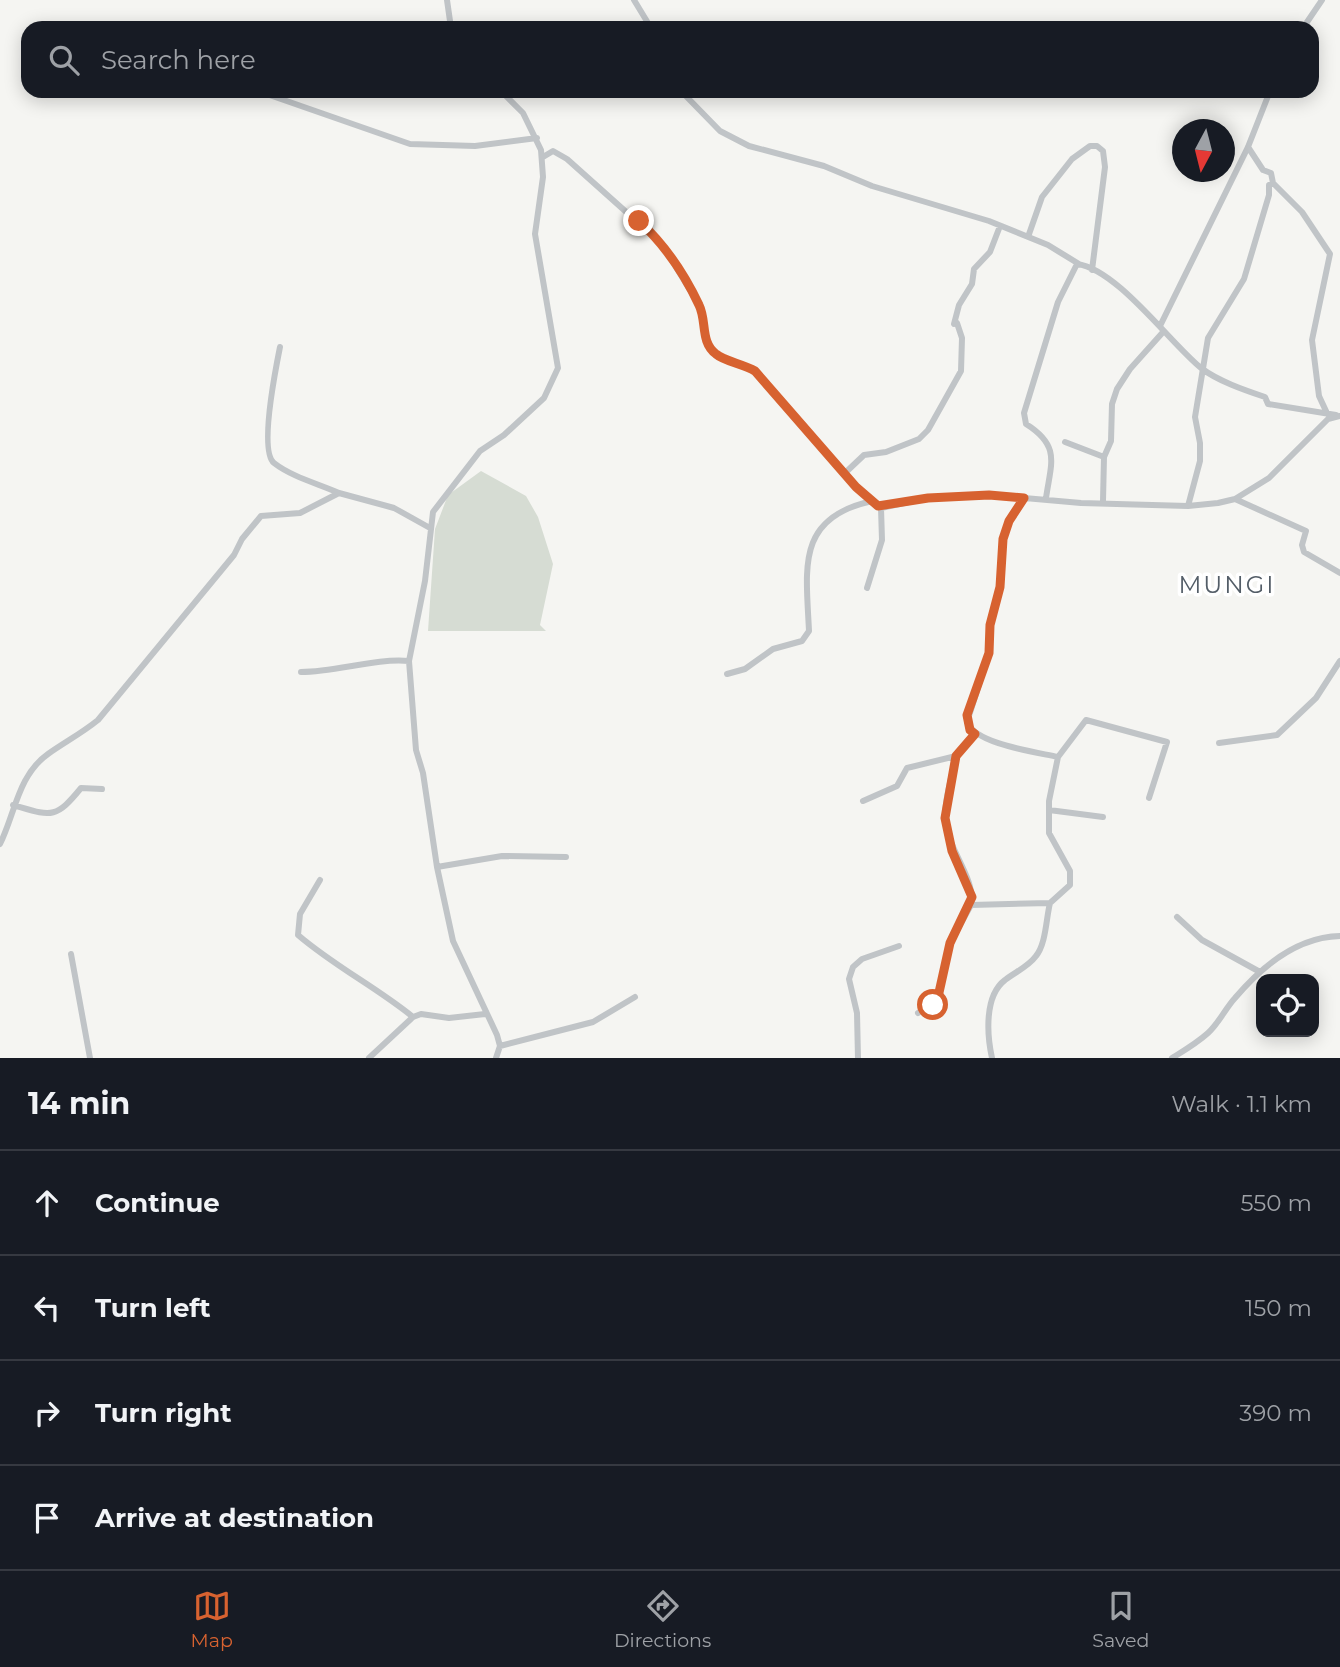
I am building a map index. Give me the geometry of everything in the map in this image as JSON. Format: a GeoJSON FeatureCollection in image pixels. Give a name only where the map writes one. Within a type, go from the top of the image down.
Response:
{"type":"FeatureCollection","features":[{"type":"Feature","properties":{"kind":"street"},"geometry":{"type":"LineString","coordinates":[[447,0],[450,21]]}},
{"type":"Feature","properties":{"kind":"street"},"geometry":{"type":"LineString","coordinates":[[634,0],[647,21]]}},
{"type":"Feature","properties":{"kind":"street"},"geometry":{"type":"LineString","coordinates":[[1308,21],[1322,0]]}},
{"type":"Feature","properties":{"kind":"street"},"geometry":{"type":"LineString","coordinates":[[278,98],[410,144],[475,146],[537,138]]}},
{"type":"Feature","properties":{"kind":"street"},"geometry":{"type":"LineString","coordinates":[[496,1058],[500,1046],[453,941],[437,867],[424,773],[416,750],[409,661],[425,581],[433,512],[441,498],[476,456],[524,419],[544,398],[555,379],[557,353],[535,234],[543,158],[537,138],[510,98]]}},
{"type":"Feature","properties":{"kind":"street"},"geometry":{"type":"LineString","coordinates":[[543,158],[549,150],[567,159],[656,237],[699,304],[709,347],[726,360],[737,361],[755,371],[845,473],[881,508],[928,498],[989,495],[1081,503],[1103,501],[1188,506],[1235,499],[1269,478],[1338,415],[1268,404],[1265,397],[1204,370],[1126,293],[1092,270],[1028,237],[945,206],[872,186],[821,165],[749,146],[720,131],[688,98]]}},
{"type":"Feature","properties":{"kind":"street"},"geometry":{"type":"LineString","coordinates":[[1103,501],[1104,457],[1111,441],[1112,404],[1117,389],[1162,328],[1248,147],[1267,98]]}},
{"type":"Feature","properties":{"kind":"street"},"geometry":{"type":"LineString","coordinates":[[1028,237],[1042,197],[1072,159],[1090,146],[1097,146],[1103,151],[1105,167],[1092,270]]}},
{"type":"Feature","properties":{"kind":"street"},"geometry":{"type":"LineString","coordinates":[[1248,147],[1264,170],[1271,173],[1273,183],[1302,212],[1330,254],[1312,340],[1319,397],[1326,411]]}},
{"type":"Feature","properties":{"kind":"street"},"geometry":{"type":"LineString","coordinates":[[1188,506],[1200,461],[1195,417],[1208,338],[1244,279],[1269,195],[1269,185],[1273,183]]}},
{"type":"Feature","properties":{"kind":"street"},"geometry":{"type":"LineString","coordinates":[[845,473],[863,456],[919,439],[928,430],[961,371],[962,338],[957,323],[954,324],[957,312],[972,284],[974,269],[990,251],[1000,226]]}},
{"type":"Feature","properties":{"kind":"street"},"geometry":{"type":"LineString","coordinates":[[1045,498],[1052,451],[1046,439],[1026,424],[1024,413],[1061,293],[1079,264]]}},
{"type":"Feature","properties":{"kind":"street"},"geometry":{"type":"LineString","coordinates":[[280,346],[267,437],[269,456],[276,465],[339,493],[394,508],[430,528]]}},
{"type":"Feature","properties":{"kind":"street"},"geometry":{"type":"LineString","coordinates":[[1065,442],[1104,457]]}},
{"type":"Feature","properties":{"kind":"street"},"geometry":{"type":"LineString","coordinates":[[0,844],[13,805],[29,776],[46,755],[80,735],[98,720],[234,555],[242,539],[261,516],[300,513],[339,493]]}},
{"type":"Feature","properties":{"kind":"street"},"geometry":{"type":"LineString","coordinates":[[1024,498],[1009,521],[1001,547],[1000,587],[990,625],[989,653],[967,715],[970,730],[975,734],[1058,757]]}},
{"type":"Feature","properties":{"kind":"street"},"geometry":{"type":"LineString","coordinates":[[1235,499],[1306,531],[1301,545],[1304,552],[1340,573]]}},
{"type":"Feature","properties":{"kind":"street"},"geometry":{"type":"LineString","coordinates":[[727,674],[745,669],[773,649],[792,645],[806,637],[809,631],[807,567],[816,533],[821,524],[846,508],[872,501]]}},
{"type":"Feature","properties":{"kind":"street"},"geometry":{"type":"LineString","coordinates":[[867,588],[882,540],[881,508]]}},
{"type":"Feature","properties":{"kind":"street"},"geometry":{"type":"LineString","coordinates":[[301,672],[329,672],[393,659],[409,661]]}},
{"type":"Feature","properties":{"kind":"street"},"geometry":{"type":"LineString","coordinates":[[1219,743],[1277,735],[1316,698],[1340,662]]}},
{"type":"Feature","properties":{"kind":"street"},"geometry":{"type":"LineString","coordinates":[[971,905],[1050,903],[1062,895],[1072,879],[1049,833],[1049,810],[1058,757],[1086,720],[1165,740],[1167,747],[1149,798]]}},
{"type":"Feature","properties":{"kind":"street"},"geometry":{"type":"LineString","coordinates":[[918,1013],[937,1000],[950,943],[971,905],[972,891],[952,851],[946,825],[956,756],[975,734]]}},
{"type":"Feature","properties":{"kind":"street"},"geometry":{"type":"LineString","coordinates":[[863,801],[897,786],[907,768],[920,762],[956,756]]}},
{"type":"Feature","properties":{"kind":"street"},"geometry":{"type":"LineString","coordinates":[[13,805],[49,813],[62,811],[81,788],[102,789]]}},
{"type":"Feature","properties":{"kind":"street"},"geometry":{"type":"LineString","coordinates":[[1049,810],[1103,817]]}},
{"type":"Feature","properties":{"kind":"street"},"geometry":{"type":"LineString","coordinates":[[437,867],[502,856],[566,857]]}},
{"type":"Feature","properties":{"kind":"street"},"geometry":{"type":"LineString","coordinates":[[320,880],[300,914],[298,935],[321,956],[385,995],[414,1017]]}},
{"type":"Feature","properties":{"kind":"street"},"geometry":{"type":"LineString","coordinates":[[992,1058],[988,1033],[995,995],[999,985],[1035,958],[1042,942],[1050,903]]}},
{"type":"Feature","properties":{"kind":"street"},"geometry":{"type":"LineString","coordinates":[[1177,917],[1202,940],[1260,972]]}},
{"type":"Feature","properties":{"kind":"street"},"geometry":{"type":"LineString","coordinates":[[1172,1058],[1210,1031],[1260,972],[1308,940],[1340,936]]}},
{"type":"Feature","properties":{"kind":"street"},"geometry":{"type":"LineString","coordinates":[[858,1058],[857,1013],[849,979],[853,967],[862,960],[899,946]]}},
{"type":"Feature","properties":{"kind":"street"},"geometry":{"type":"LineString","coordinates":[[71,954],[90,1058]]}},
{"type":"Feature","properties":{"kind":"street"},"geometry":{"type":"LineString","coordinates":[[500,1046],[593,1022],[635,997]]}},
{"type":"Feature","properties":{"kind":"street"},"geometry":{"type":"LineString","coordinates":[[369,1058],[414,1017],[421,1014],[449,1018],[485,1014]]}},
{"type":"Feature","properties":{"kind":"shaded area"},"geometry":{"type":"Polygon","coordinates":[[[481,471],[526,496],[538,517],[553,564],[540,625],[546,631],[428,631],[435,529],[448,495],[481,471]]]}},
{"type":"Feature","properties":{"kind":"district","name":"MUNGI"},"geometry":{"type":"Point","coordinates":[1227,585]}},
{"type":"Feature","properties":{"kind":"route"},"geometry":{"type":"LineString","coordinates":[[639,221],[663,244],[692,291],[703,314],[704,336],[709,347],[726,360],[737,361],[755,371],[768,389],[795,413],[856,487],[878,506],[881,508],[928,498],[1006,495],[1024,498],[1009,521],[1001,547],[1000,587],[990,625],[989,653],[967,715],[970,730],[975,734],[956,756],[945,818],[952,851],[972,891],[972,897],[971,905],[950,943],[938,986],[938,997],[933,1005]]}}]}
